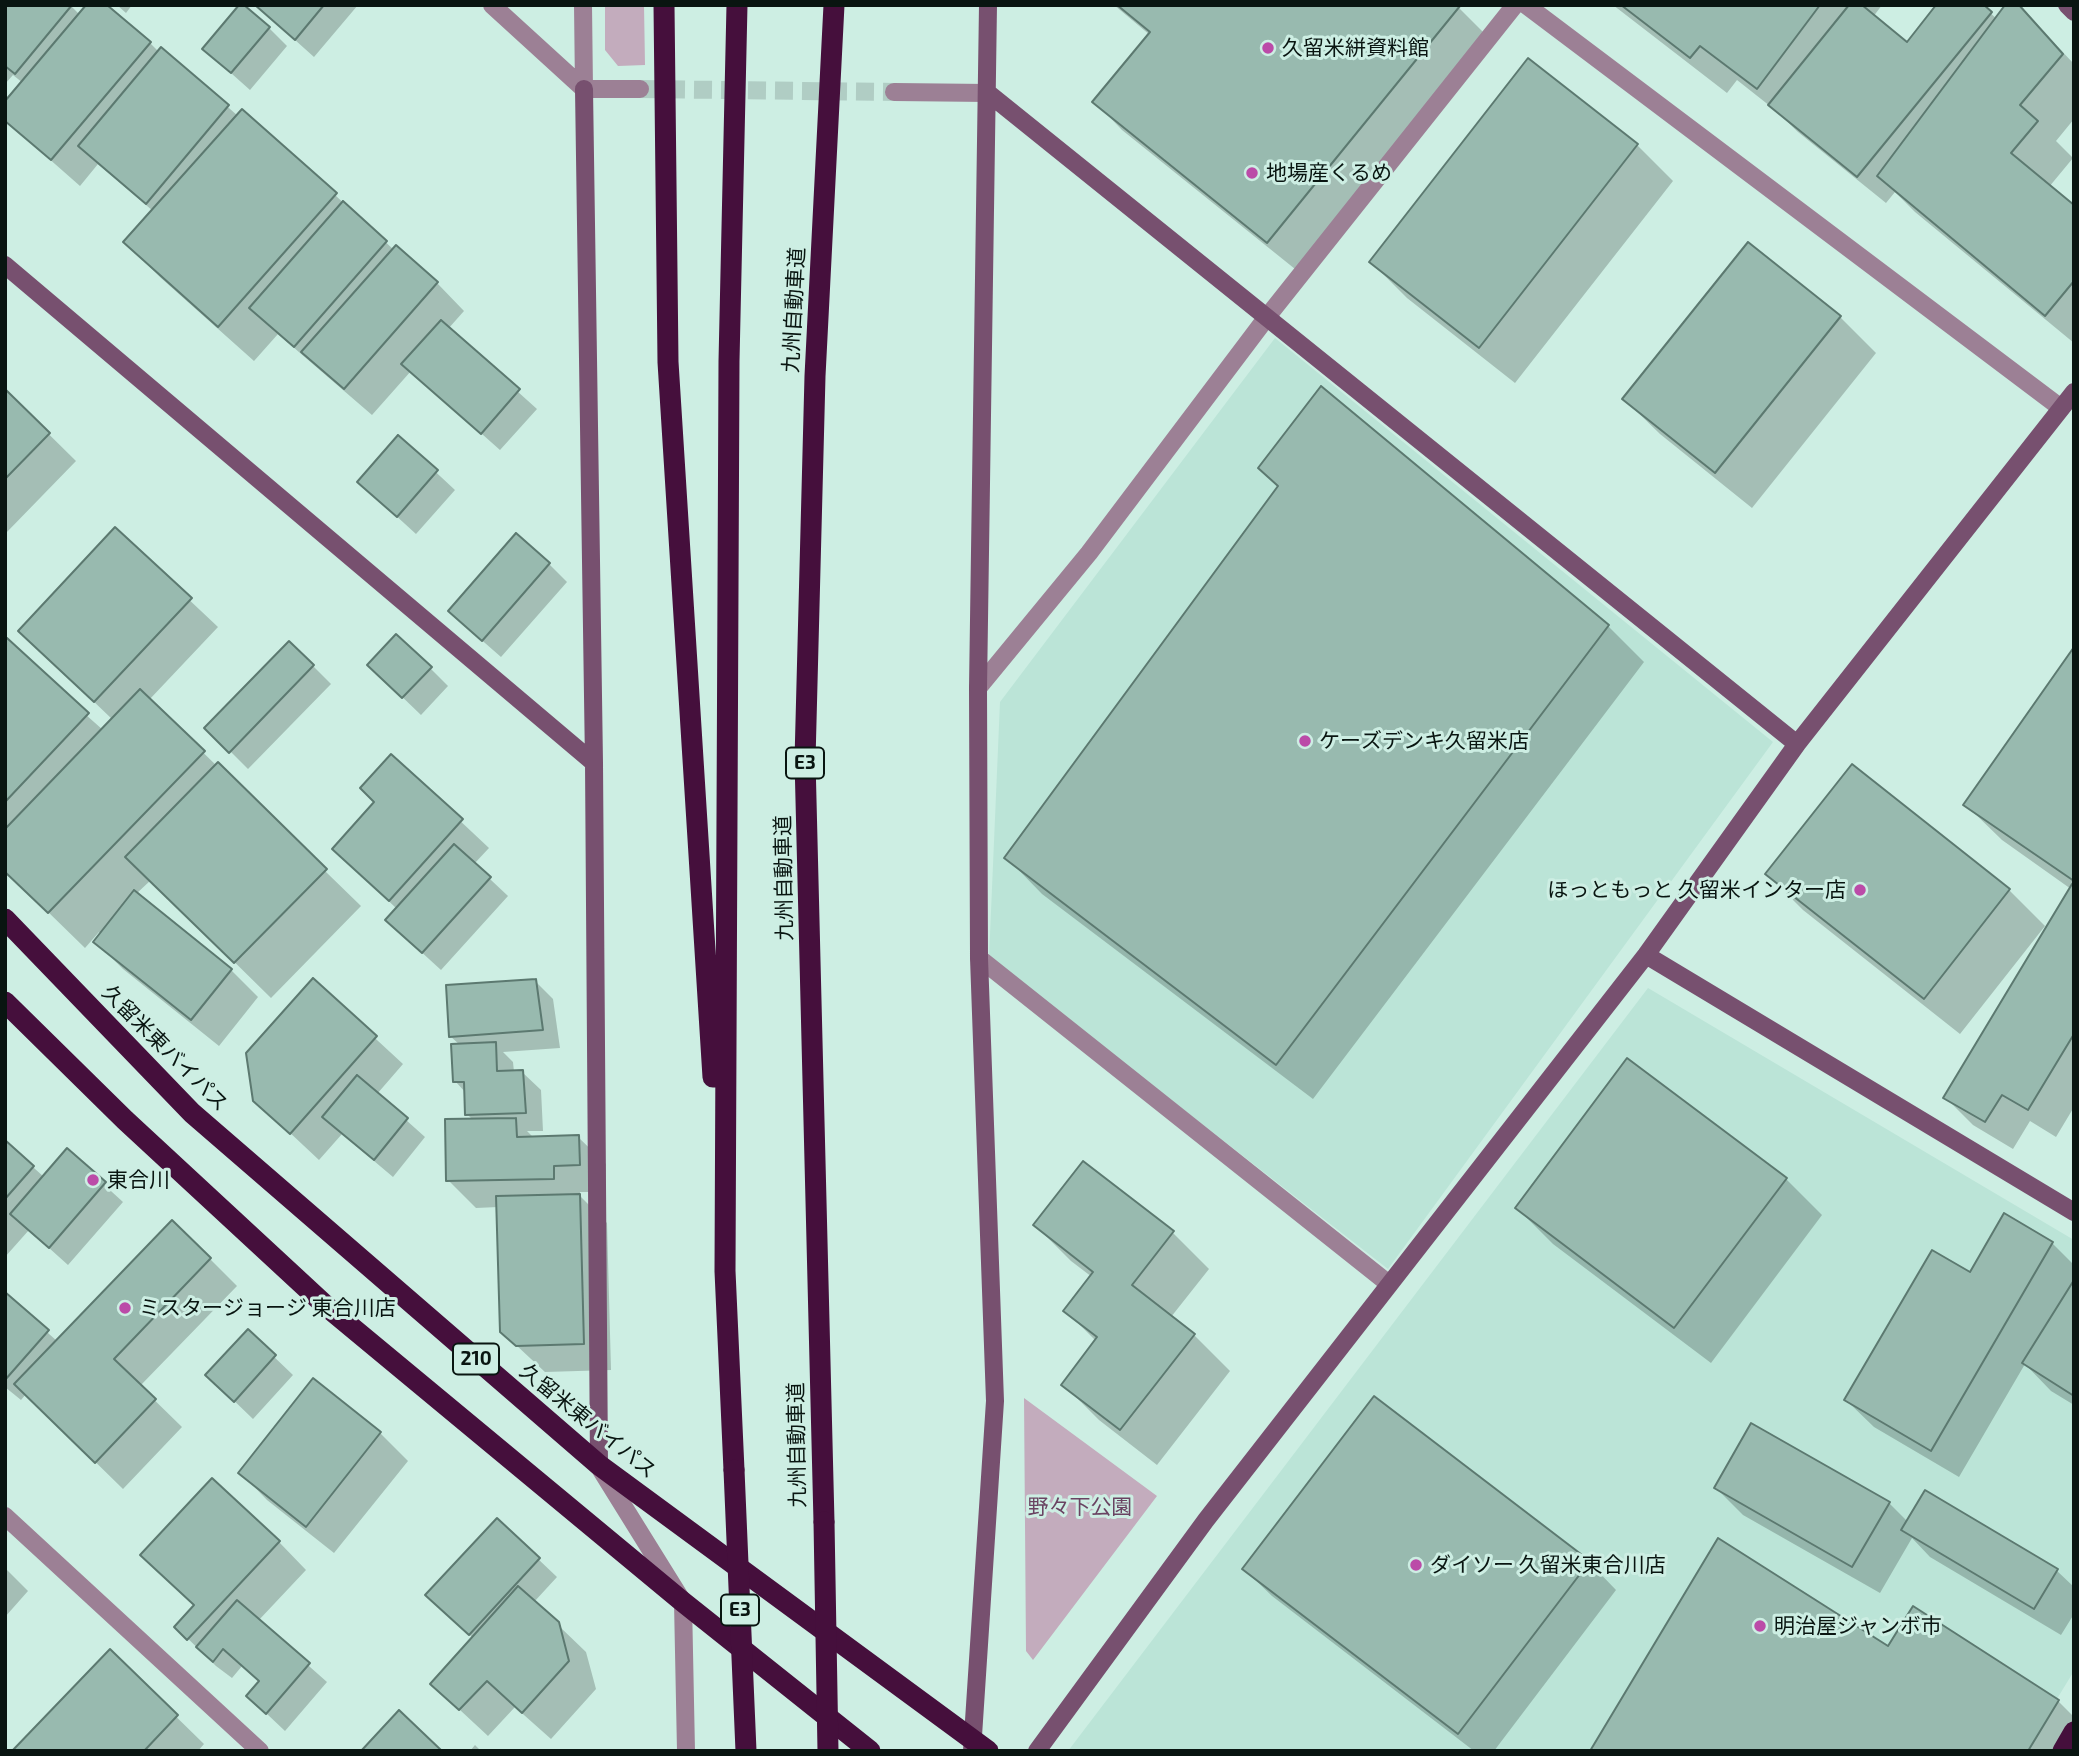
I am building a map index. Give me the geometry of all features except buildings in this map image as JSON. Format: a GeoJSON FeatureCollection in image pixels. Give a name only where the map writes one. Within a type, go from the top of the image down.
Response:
{"type":"FeatureCollection","features":[{"type":"Feature","properties":{"kind":"highway"},"geometry":{"type":"LineString","coordinates":[[664,5],[668,362],[725,1271]]}},
{"type":"Feature","properties":{"kind":"highway","name":"E3"},"geometry":{"type":"LineString","coordinates":[[737,5],[729,375],[725,1271],[746,1751]]}},
{"type":"Feature","properties":{"kind":"highway","name":"九州自動車道"},"geometry":{"type":"LineString","coordinates":[[828,1751],[805,760],[815,376],[834,5]]}},
{"type":"Feature","properties":{"kind":"highway","name":"久留米東バイパス"},"geometry":{"type":"LineString","coordinates":[[5,919],[191,1113],[599,1465],[978,1747]]}},
{"type":"Feature","properties":{"kind":"highway","name":"210"},"geometry":{"type":"LineString","coordinates":[[5,1002],[125,1120],[326,1306],[683,1602],[870,1751]]}},
{"type":"Feature","properties":{"kind":"highway"},"geometry":{"type":"LineString","coordinates":[[2063,1751],[2074,1732]]}},
{"type":"Feature","properties":{"kind":"street"},"geometry":{"type":"LineString","coordinates":[[492,5],[584,89],[640,89]]}},
{"type":"Feature","properties":{"kind":"street"},"geometry":{"type":"LineString","coordinates":[[583,5],[594,763],[599,1465],[683,1602],[686,1751]]}},
{"type":"Feature","properties":{"kind":"street"},"geometry":{"type":"LineString","coordinates":[[978,1747],[995,1401],[979,958],[978,688],[988,5]]}},
{"type":"Feature","properties":{"kind":"street"},"geometry":{"type":"LineString","coordinates":[[978,688],[1089,553],[1267,317],[1515,5]]}},
{"type":"Feature","properties":{"kind":"street"},"geometry":{"type":"LineString","coordinates":[[1526,5],[2061,408]]}},
{"type":"Feature","properties":{"kind":"street"},"geometry":{"type":"LineString","coordinates":[[2067,5],[2074,12]]}},
{"type":"Feature","properties":{"kind":"street"},"geometry":{"type":"LineString","coordinates":[[894,92],[988,93],[1797,744]]}},
{"type":"Feature","properties":{"kind":"street"},"geometry":{"type":"LineString","coordinates":[[5,265],[594,763]]}},
{"type":"Feature","properties":{"kind":"street"},"geometry":{"type":"LineString","coordinates":[[1037,1751],[1206,1520],[1646,955],[1797,744],[2074,392]]}},
{"type":"Feature","properties":{"kind":"street"},"geometry":{"type":"LineString","coordinates":[[1646,955],[2074,1212]]}},
{"type":"Feature","properties":{"kind":"street"},"geometry":{"type":"LineString","coordinates":[[979,958],[1388,1283]]}},
{"type":"Feature","properties":{"kind":"street"},"geometry":{"type":"LineString","coordinates":[[5,1516],[260,1751]]}},
{"type":"Feature","properties":{"kind":"shaded area"},"geometry":{"type":"Polygon","coordinates":[[[1275,338],[1773,742],[1388,1269],[989,958],[1000,702],[1275,338]]]}},
{"type":"Feature","properties":{"kind":"shaded area"},"geometry":{"type":"Polygon","coordinates":[[[1648,988],[2074,1240],[2074,1671],[2025,1751],[1068,1751],[1648,988]]]}},
{"type":"Feature","properties":{"kind":"green space"},"geometry":{"type":"Polygon","coordinates":[[[605,5],[644,5],[645,65],[618,66],[605,50],[605,5]]]}},
{"type":"Feature","properties":{"kind":"green space","name":"野々下公園"},"geometry":{"type":"Polygon","coordinates":[[[1024,1398],[1157,1496],[1033,1660],[1026,1651],[1024,1398]]]}},
{"type":"Feature","properties":{"kind":"tunnel"},"geometry":{"type":"LineString","coordinates":[[640,89],[894,92]]}},
{"type":"Feature","properties":{"kind":"place","name":"久留米絣資料館"},"geometry":{"type":"Point","coordinates":[1268,48]}},
{"type":"Feature","properties":{"kind":"place","name":"地場産くるめ"},"geometry":{"type":"Point","coordinates":[1252,173]}},
{"type":"Feature","properties":{"kind":"place","name":"ケーズデンキ久留米店"},"geometry":{"type":"Point","coordinates":[1305,741]}},
{"type":"Feature","properties":{"kind":"place","name":"ほっともっと 久留米インター店"},"geometry":{"type":"Point","coordinates":[1860,890]}},
{"type":"Feature","properties":{"kind":"place","name":"東合川"},"geometry":{"type":"Point","coordinates":[93,1180]}},
{"type":"Feature","properties":{"kind":"place","name":"ミスタージョージ 東合川店"},"geometry":{"type":"Point","coordinates":[125,1308]}},
{"type":"Feature","properties":{"kind":"place","name":"ダイソー 久留米東合川店"},"geometry":{"type":"Point","coordinates":[1416,1565]}},
{"type":"Feature","properties":{"kind":"place","name":"明治屋ジャンボ市"},"geometry":{"type":"Point","coordinates":[1760,1626]}}]}
